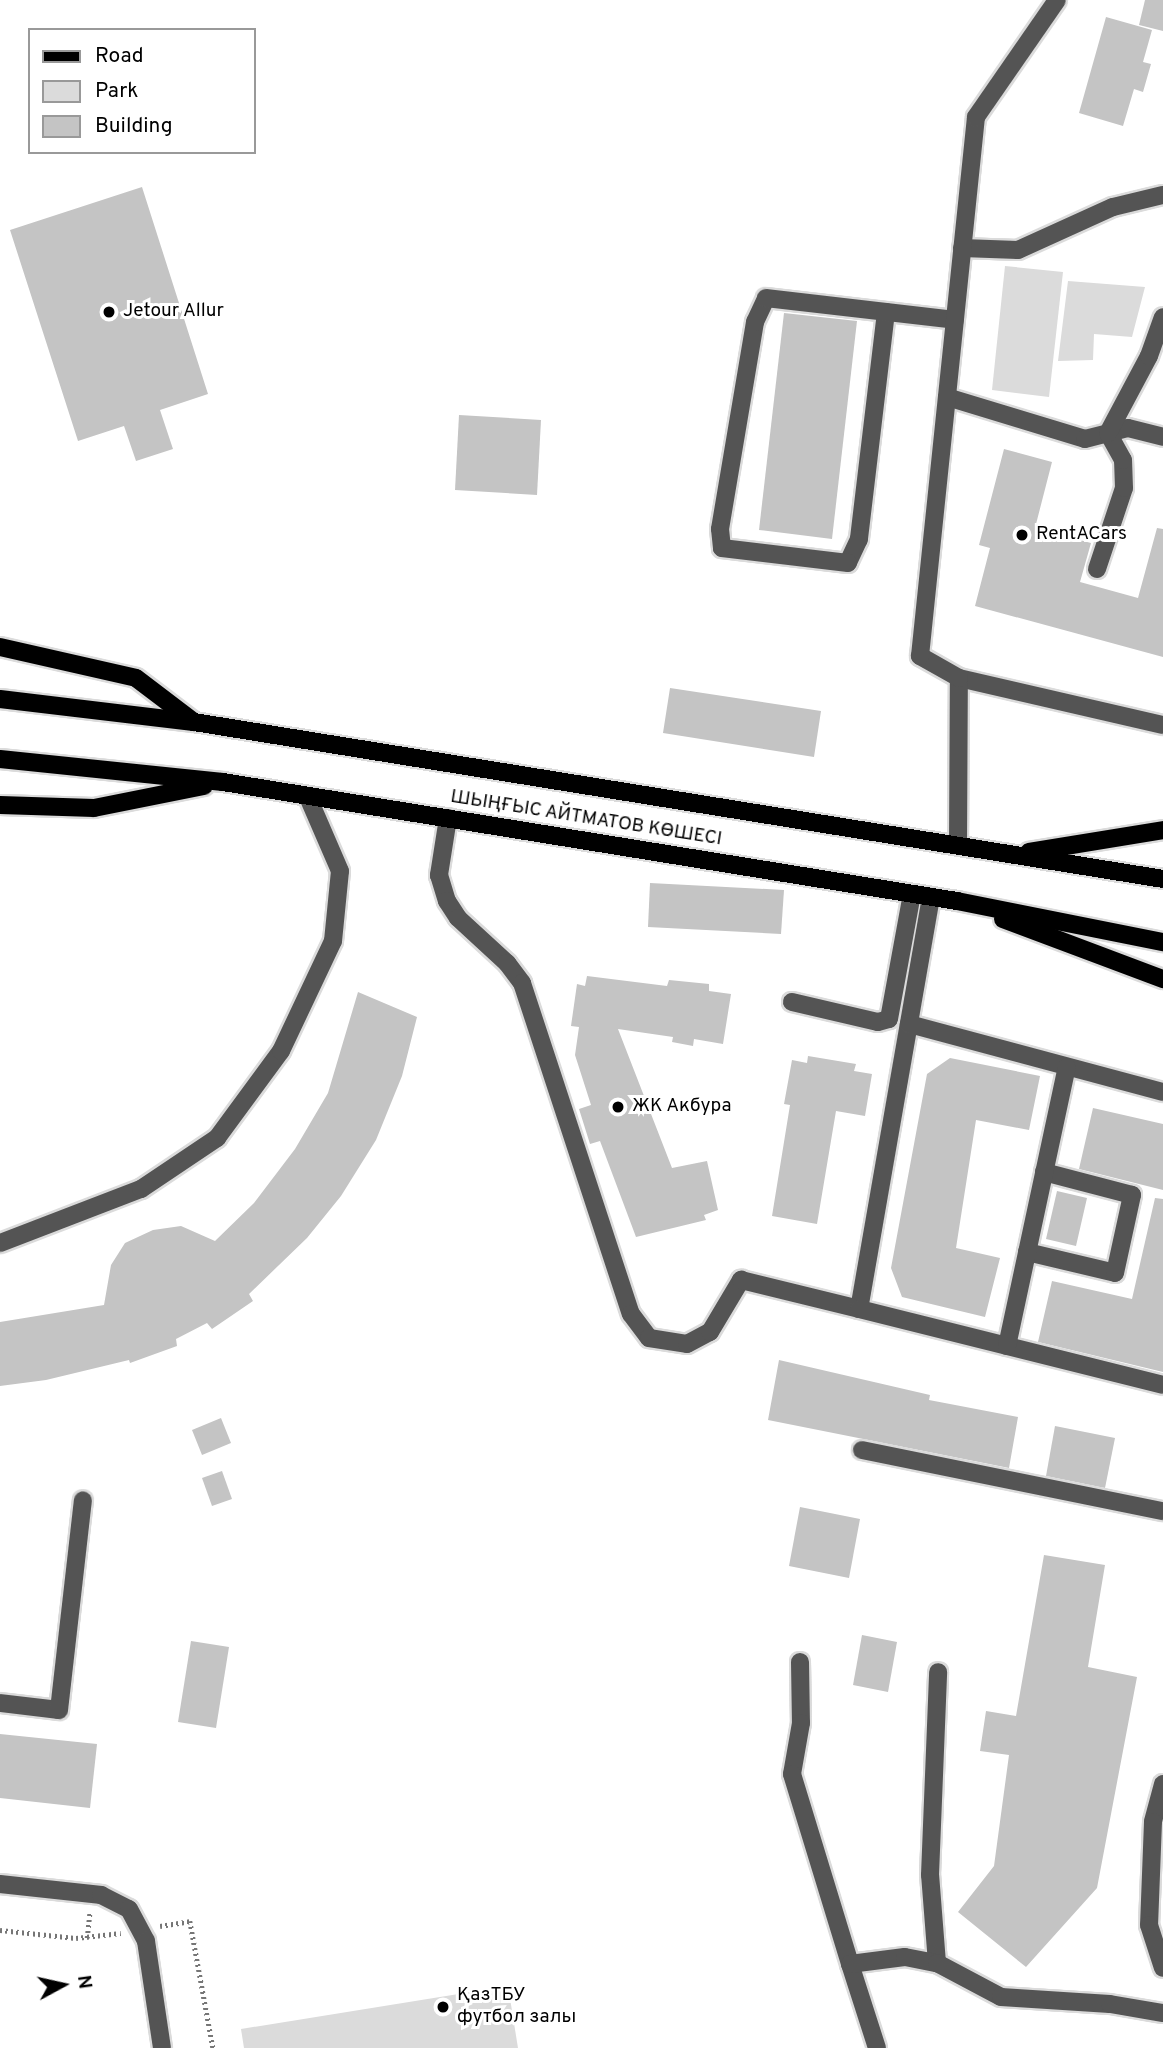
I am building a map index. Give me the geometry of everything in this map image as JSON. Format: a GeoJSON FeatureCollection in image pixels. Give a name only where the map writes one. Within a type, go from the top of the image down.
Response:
{"type":"FeatureCollection","features":[{"type":"Feature","properties":{"kind":"main road"},"geometry":{"type":"LineString","coordinates":[[0,647],[136,678],[194,722]]}},
{"type":"Feature","properties":{"kind":"main road","name":"ШЫҢҒЫС АЙТМАТОВ КӨШЕСІ"},"geometry":{"type":"LineString","coordinates":[[0,699],[194,722],[1163,879]]}},
{"type":"Feature","properties":{"kind":"main road","name":"ШЫҢҒЫС АЙТМАТОВ КӨШЕСІ"},"geometry":{"type":"LineString","coordinates":[[0,759],[223,782],[957,901],[1163,942]]}},
{"type":"Feature","properties":{"kind":"main road"},"geometry":{"type":"LineString","coordinates":[[0,805],[93,808],[223,782]]}},
{"type":"Feature","properties":{"kind":"main road"},"geometry":{"type":"LineString","coordinates":[[1014,854],[1163,830]]}},
{"type":"Feature","properties":{"kind":"main road"},"geometry":{"type":"LineString","coordinates":[[957,901],[1163,979]]}},
{"type":"Feature","properties":{"kind":"street"},"geometry":{"type":"LineString","coordinates":[[1057,0],[976,117],[920,656],[959,678],[1163,725]]}},
{"type":"Feature","properties":{"kind":"street"},"geometry":{"type":"LineString","coordinates":[[962,248],[1018,250],[1113,207],[1163,195]]}},
{"type":"Feature","properties":{"kind":"street"},"geometry":{"type":"LineString","coordinates":[[886,312],[859,539],[848,563],[722,548],[720,529],[755,322],[766,298],[955,320]]}},
{"type":"Feature","properties":{"kind":"street"},"geometry":{"type":"LineString","coordinates":[[1108,433],[1149,356],[1163,317]]}},
{"type":"Feature","properties":{"kind":"street"},"geometry":{"type":"LineString","coordinates":[[947,397],[1085,439],[1128,428],[1163,438]]}},
{"type":"Feature","properties":{"kind":"street"},"geometry":{"type":"LineString","coordinates":[[1097,569],[1124,488],[1124,460],[1108,433]]}},
{"type":"Feature","properties":{"kind":"street"},"geometry":{"type":"LineString","coordinates":[[958,845],[959,678]]}},
{"type":"Feature","properties":{"kind":"street"},"geometry":{"type":"LineString","coordinates":[[0,1243],[141,1189],[217,1138],[281,1051],[333,941],[335,928],[340,871],[308,797]]}},
{"type":"Feature","properties":{"kind":"street"},"geometry":{"type":"LineString","coordinates":[[448,818],[439,875],[447,901],[522,983],[631,1314],[649,1338],[687,1344],[710,1332],[741,1280],[1163,1385]]}},
{"type":"Feature","properties":{"kind":"street"},"geometry":{"type":"LineString","coordinates":[[792,1002],[878,1022],[889,1019],[912,894]]}},
{"type":"Feature","properties":{"kind":"street"},"geometry":{"type":"LineString","coordinates":[[859,1309],[931,897]]}},
{"type":"Feature","properties":{"kind":"street"},"geometry":{"type":"LineString","coordinates":[[909,1024],[1163,1092]]}},
{"type":"Feature","properties":{"kind":"street"},"geometry":{"type":"LineString","coordinates":[[1007,1346],[1067,1067]]}},
{"type":"Feature","properties":{"kind":"street"},"geometry":{"type":"LineString","coordinates":[[1027,1252],[1115,1273],[1132,1195],[1044,1171]]}},
{"type":"Feature","properties":{"kind":"street"},"geometry":{"type":"LineString","coordinates":[[862,1450],[1163,1511]]}},
{"type":"Feature","properties":{"kind":"street"},"geometry":{"type":"LineString","coordinates":[[0,1703],[59,1710],[83,1500]]}},
{"type":"Feature","properties":{"kind":"street"},"geometry":{"type":"LineString","coordinates":[[800,1662],[801,1723],[792,1774],[877,2048]]}},
{"type":"Feature","properties":{"kind":"street"},"geometry":{"type":"LineString","coordinates":[[937,1963],[930,1875],[938,1672]]}},
{"type":"Feature","properties":{"kind":"street"},"geometry":{"type":"LineString","coordinates":[[1163,1784],[1153,1822],[1149,1925],[1163,1968]]}},
{"type":"Feature","properties":{"kind":"street"},"geometry":{"type":"LineString","coordinates":[[0,1884],[101,1895],[129,1909],[146,1941],[162,2048]]}},
{"type":"Feature","properties":{"kind":"street"},"geometry":{"type":"LineString","coordinates":[[850,1964],[905,1957],[937,1963],[1001,1997],[1110,2004],[1163,2013]]}},
{"type":"Feature","properties":{"kind":"green space"},"geometry":{"type":"Polygon","coordinates":[[[1005,266],[1063,272],[1049,397],[992,390],[1005,266]]]}},
{"type":"Feature","properties":{"kind":"green space"},"geometry":{"type":"Polygon","coordinates":[[[1068,281],[1145,287],[1132,337],[1094,334],[1093,360],[1058,361],[1068,281]]]}},
{"type":"Feature","properties":{"kind":"green space","name":"ҚазТБУ футбол залы"},"geometry":{"type":"Polygon","coordinates":[[[508,1986],[518,2048],[244,2048],[241,2029],[508,1986]]]}},
{"type":"Feature","properties":{"kind":"building"},"geometry":{"type":"Polygon","coordinates":[[[1145,0],[1163,0],[1163,31],[1139,25],[1145,0]]]}},
{"type":"Feature","properties":{"kind":"building"},"geometry":{"type":"Polygon","coordinates":[[[1106,17],[1152,30],[1143,62],[1151,64],[1143,92],[1134,89],[1123,126],[1079,113],[1106,17]]]}},
{"type":"Feature","properties":{"kind":"building","name":"Jetour Allur"},"geometry":{"type":"Polygon","coordinates":[[[142,187],[208,394],[160,410],[173,449],[136,461],[124,426],[78,441],[10,230],[142,187]]]}},
{"type":"Feature","properties":{"kind":"building"},"geometry":{"type":"Polygon","coordinates":[[[784,313],[857,321],[832,539],[759,530],[784,313]]]}},
{"type":"Feature","properties":{"kind":"building"},"geometry":{"type":"Polygon","coordinates":[[[459,415],[541,420],[537,495],[455,490],[459,415]]]}},
{"type":"Feature","properties":{"kind":"building","name":"RentACars"},"geometry":{"type":"Polygon","coordinates":[[[1004,449],[1052,462],[1035,528],[1091,543],[1080,582],[1138,598],[1157,528],[1163,529],[1163,657],[975,606],[990,548],[979,545],[1004,449]]]}},
{"type":"Feature","properties":{"kind":"building"},"geometry":{"type":"Polygon","coordinates":[[[670,688],[821,711],[814,757],[663,733],[670,688]]]}},
{"type":"Feature","properties":{"kind":"building"},"geometry":{"type":"Polygon","coordinates":[[[650,883],[784,890],[781,934],[648,927],[650,883]]]}},
{"type":"Feature","properties":{"kind":"building","name":"ЖК Акбура"},"geometry":{"type":"Polygon","coordinates":[[[587,976],[667,986],[669,980],[709,984],[709,991],[731,994],[723,1044],[694,1039],[693,1046],[672,1042],[673,1037],[618,1029],[672,1168],[707,1161],[718,1210],[704,1215],[706,1220],[636,1237],[600,1141],[590,1144],[579,1109],[591,1105],[575,1055],[579,1027],[571,1026],[577,984],[585,986],[587,976]]]}},
{"type":"Feature","properties":{"kind":"building"},"geometry":{"type":"Polygon","coordinates":[[[358,992],[417,1017],[402,1076],[376,1140],[341,1196],[307,1238],[249,1294],[253,1301],[212,1329],[207,1323],[176,1339],[177,1346],[130,1363],[129,1360],[46,1380],[0,1386],[0,1322],[104,1305],[111,1265],[125,1243],[153,1230],[181,1226],[215,1241],[254,1203],[295,1149],[328,1093],[358,992]]]}},
{"type":"Feature","properties":{"kind":"building"},"geometry":{"type":"Polygon","coordinates":[[[808,1056],[856,1064],[854,1071],[872,1074],[865,1116],[836,1111],[817,1224],[772,1216],[790,1105],[784,1104],[792,1060],[807,1063],[808,1056]]]}},
{"type":"Feature","properties":{"kind":"building"},"geometry":{"type":"Polygon","coordinates":[[[950,1058],[1040,1076],[1029,1130],[976,1120],[956,1248],[1000,1258],[985,1317],[902,1297],[891,1268],[927,1074],[950,1058]]]}},
{"type":"Feature","properties":{"kind":"building"},"geometry":{"type":"Polygon","coordinates":[[[1093,1108],[1163,1124],[1163,1190],[1079,1169],[1093,1108]]]}},
{"type":"Feature","properties":{"kind":"building"},"geometry":{"type":"Polygon","coordinates":[[[1057,1191],[1087,1198],[1076,1246],[1046,1239],[1057,1191]]]}},
{"type":"Feature","properties":{"kind":"building"},"geometry":{"type":"Polygon","coordinates":[[[1155,1198],[1163,1199],[1163,1372],[1038,1342],[1052,1281],[1132,1299],[1155,1198]]]}},
{"type":"Feature","properties":{"kind":"building"},"geometry":{"type":"Polygon","coordinates":[[[779,1360],[930,1395],[929,1400],[1018,1417],[1009,1468],[768,1420],[779,1360]]]}},
{"type":"Feature","properties":{"kind":"building"},"geometry":{"type":"Polygon","coordinates":[[[221,1418],[231,1443],[202,1455],[192,1430],[221,1418]]]}},
{"type":"Feature","properties":{"kind":"building"},"geometry":{"type":"Polygon","coordinates":[[[1055,1426],[1115,1438],[1105,1488],[1046,1476],[1055,1426]]]}},
{"type":"Feature","properties":{"kind":"building"},"geometry":{"type":"Polygon","coordinates":[[[222,1471],[232,1499],[212,1506],[202,1478],[222,1471]]]}},
{"type":"Feature","properties":{"kind":"building"},"geometry":{"type":"Polygon","coordinates":[[[800,1507],[860,1519],[849,1578],[789,1566],[800,1507]]]}},
{"type":"Feature","properties":{"kind":"building"},"geometry":{"type":"Polygon","coordinates":[[[1044,1555],[1105,1565],[1088,1667],[1137,1677],[1097,1888],[1026,1967],[958,1912],[994,1866],[1009,1755],[980,1751],[986,1711],[1016,1716],[1044,1555]]]}},
{"type":"Feature","properties":{"kind":"building"},"geometry":{"type":"Polygon","coordinates":[[[862,1635],[897,1642],[888,1692],[853,1685],[862,1635]]]}},
{"type":"Feature","properties":{"kind":"building"},"geometry":{"type":"Polygon","coordinates":[[[191,1641],[229,1647],[216,1728],[178,1722],[191,1641]]]}},
{"type":"Feature","properties":{"kind":"building"},"geometry":{"type":"Polygon","coordinates":[[[0,1734],[97,1744],[90,1808],[0,1798],[0,1734]]]}},
{"type":"Feature","properties":{"kind":"place","name":"Jetour Allur"},"geometry":{"type":"Point","coordinates":[109,312]}},
{"type":"Feature","properties":{"kind":"place","name":"RentACars"},"geometry":{"type":"Point","coordinates":[1022,535]}},
{"type":"Feature","properties":{"kind":"place","name":"ЖК Акбура"},"geometry":{"type":"Point","coordinates":[618,1107]}},
{"type":"Feature","properties":{"kind":"place","name":"ҚазТБУ футбол залы"},"geometry":{"type":"Point","coordinates":[443,2007]}}]}
